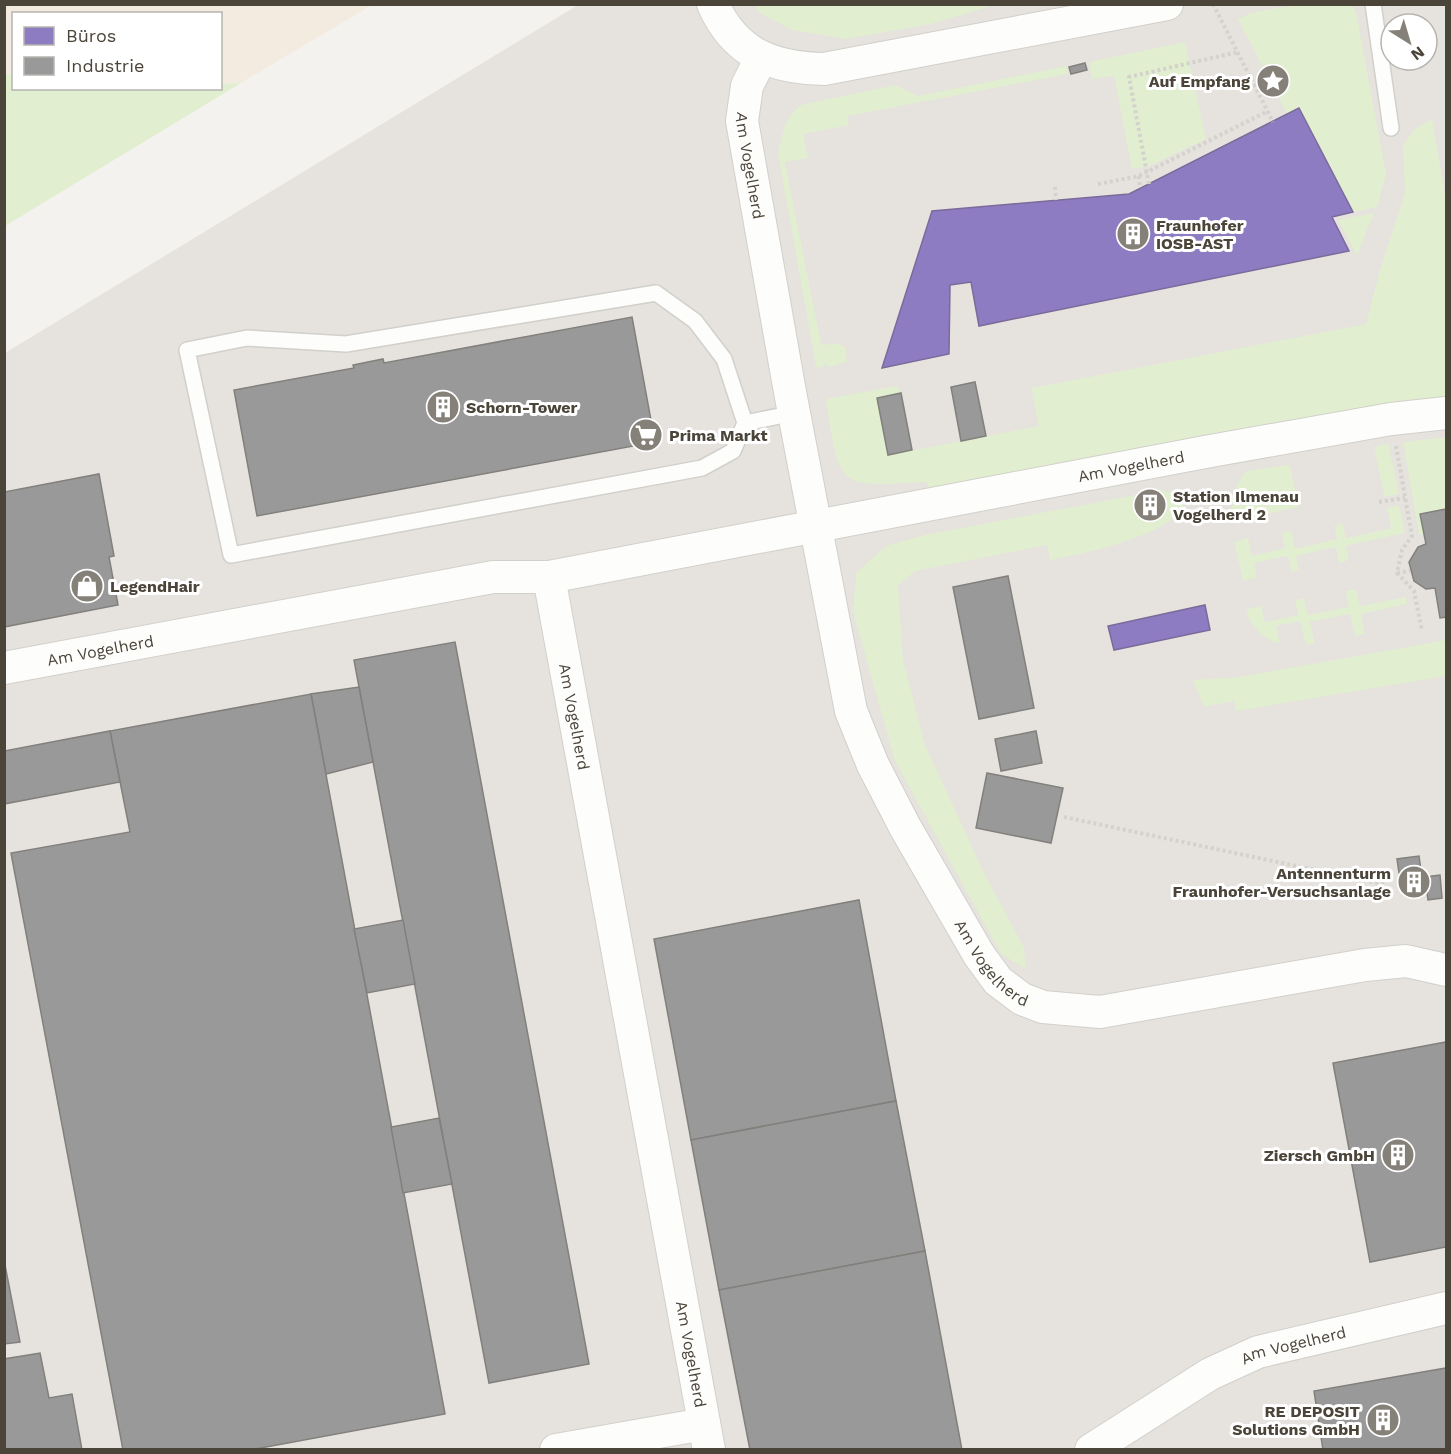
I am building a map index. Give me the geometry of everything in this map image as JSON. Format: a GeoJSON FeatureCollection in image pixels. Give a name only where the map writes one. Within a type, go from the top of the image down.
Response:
{"type":"FeatureCollection","features":[{"type":"Feature","properties":{"kind":"street"},"geometry":{"type":"LineString","coordinates":[[713,4],[722,24],[739,43],[760,58],[792,69],[824,69],[1038,17],[1167,4]]}},
{"type":"Feature","properties":{"kind":"street","name":"Am Vogelherd"},"geometry":{"type":"LineString","coordinates":[[760,58],[747,86],[742,121],[850,711],[873,765],[979,955],[998,981],[1022,999],[1064,1011],[1100,1012],[1365,965],[1406,961],[1446,970]]}},
{"type":"Feature","properties":{"kind":"street","name":"Am Vogelherd"},"geometry":{"type":"LineString","coordinates":[[4,668],[493,577],[549,577],[815,525],[1391,419],[1446,413]]}},
{"type":"Feature","properties":{"kind":"street","name":"Am Vogelherd"},"geometry":{"type":"LineString","coordinates":[[549,577],[706,1437],[556,1449]]}},
{"type":"Feature","properties":{"kind":"street","name":"Am Vogelherd"},"geometry":{"type":"LineString","coordinates":[[1091,1449],[1210,1374],[1258,1352],[1446,1308]]}},
{"type":"Feature","properties":{"kind":"lane"},"geometry":{"type":"LineString","coordinates":[[1373,4],[1391,128]]}},
{"type":"Feature","properties":{"kind":"lane"},"geometry":{"type":"LineString","coordinates":[[656,293],[695,321],[724,359],[735,385],[745,423],[733,451],[702,468],[231,555],[187,350],[248,338],[346,344],[656,293]]}},
{"type":"Feature","properties":{"kind":"lane"},"geometry":{"type":"LineString","coordinates":[[745,423],[794,413]]}},
{"type":"Feature","properties":{"kind":"path"},"geometry":{"type":"LineString","coordinates":[[1213,4],[1273,122]]}},
{"type":"Feature","properties":{"kind":"path"},"geometry":{"type":"LineString","coordinates":[[1149,184],[1129,77],[1238,52]]}},
{"type":"Feature","properties":{"kind":"path"},"geometry":{"type":"LineString","coordinates":[[1098,184],[1146,173],[1268,111]]}},
{"type":"Feature","properties":{"kind":"path"},"geometry":{"type":"LineString","coordinates":[[1139,176],[1140,188]]}},
{"type":"Feature","properties":{"kind":"path"},"geometry":{"type":"LineString","coordinates":[[1055,187],[1056,200]]}},
{"type":"Feature","properties":{"kind":"path"},"geometry":{"type":"LineString","coordinates":[[1391,419],[1412,536],[1402,550],[1398,573]]}},
{"type":"Feature","properties":{"kind":"path"},"geometry":{"type":"LineString","coordinates":[[1379,502],[1405,498]]}},
{"type":"Feature","properties":{"kind":"path"},"geometry":{"type":"LineString","coordinates":[[1398,573],[1410,571]]}},
{"type":"Feature","properties":{"kind":"path"},"geometry":{"type":"LineString","coordinates":[[1398,573],[1414,591],[1422,631]]}},
{"type":"Feature","properties":{"kind":"path"},"geometry":{"type":"LineString","coordinates":[[1064,817],[1387,885]]}},
{"type":"Feature","properties":{"kind":"shaded area"},"geometry":{"type":"Polygon","coordinates":[[[5,5],[372,5],[241,83],[222,84],[222,12],[12,12],[12,76],[5,73],[5,5]]]}},
{"type":"Feature","properties":{"kind":"shaded area"},"geometry":{"type":"Polygon","coordinates":[[[578,5],[1446,5],[1446,1449],[5,1450],[5,353],[578,5]]]}},
{"type":"Feature","properties":{"kind":"shaded area"},"geometry":{"type":"Polygon","coordinates":[[[1412,5],[1446,5],[1446,198],[1424,72],[1439,72],[1439,12],[1413,12],[1412,5]]]}},
{"type":"Feature","properties":{"kind":"shaded area"},"geometry":{"type":"Polygon","coordinates":[[[1090,70],[1092,79],[1114,76],[1135,187],[937,203],[911,212],[871,219],[895,326],[821,343],[785,162],[808,158],[803,134],[849,125],[848,117],[1090,70]]]}},
{"type":"Feature","properties":{"kind":"shaded area"},"geometry":{"type":"Polygon","coordinates":[[[663,74],[683,133],[714,289],[693,296],[665,281],[306,336],[153,355],[202,585],[132,591],[97,410],[59,422],[44,352],[143,307],[147,295],[221,252],[297,215],[312,217],[416,161],[535,87],[663,74]]]}},
{"type":"Feature","properties":{"kind":"shaded area"},"geometry":{"type":"Polygon","coordinates":[[[1379,273],[1366,324],[1031,388],[1039,426],[1006,432],[987,349],[1379,273]]]}},
{"type":"Feature","properties":{"kind":"shaded area"},"geometry":{"type":"Polygon","coordinates":[[[1374,447],[1391,528],[1346,538],[1342,523],[1334,526],[1337,539],[1295,549],[1291,531],[1282,533],[1285,548],[1252,556],[1244,519],[1299,507],[1290,465],[1374,447]]]}},
{"type":"Feature","properties":{"kind":"shaded area"},"geometry":{"type":"Polygon","coordinates":[[[1387,537],[1400,598],[1360,606],[1356,589],[1345,591],[1349,606],[1308,615],[1304,598],[1295,600],[1298,615],[1265,622],[1254,563],[1288,556],[1292,572],[1299,570],[1296,556],[1336,547],[1339,563],[1349,560],[1346,546],[1387,537]]]}},
{"type":"Feature","properties":{"kind":"shaded area"},"geometry":{"type":"Polygon","coordinates":[[[1407,604],[1413,632],[1283,657],[1276,626],[1300,621],[1306,645],[1315,643],[1310,622],[1350,614],[1355,636],[1365,634],[1361,614],[1407,604]]]}},
{"type":"Feature","properties":{"kind":"shaded area"},"geometry":{"type":"Polygon","coordinates":[[[1367,981],[1389,981],[1399,1038],[1350,1047],[1339,986],[1367,981]]]}},
{"type":"Feature","properties":{"kind":"shaded area"},"geometry":{"type":"Polygon","coordinates":[[[1273,1367],[1282,1424],[1304,1420],[1309,1449],[1242,1449],[1238,1422],[1258,1417],[1250,1376],[1273,1367]]]}},
{"type":"Feature","properties":{"kind":"green space"},"geometry":{"type":"Polygon","coordinates":[[[754,5],[995,5],[931,24],[846,39],[792,30],[760,13],[754,5]]]}},
{"type":"Feature","properties":{"kind":"green space"},"geometry":{"type":"Polygon","coordinates":[[[1294,5],[1352,5],[1356,12],[1386,174],[1377,207],[1353,212],[1299,109],[1287,114],[1238,19],[1251,13],[1294,5]]]}},
{"type":"Feature","properties":{"kind":"green space"},"geometry":{"type":"Polygon","coordinates":[[[1185,42],[1206,139],[1149,166],[1132,169],[1114,76],[1092,79],[1089,62],[1185,42]]]}},
{"type":"Feature","properties":{"kind":"green space"},"geometry":{"type":"Polygon","coordinates":[[[1067,66],[1068,74],[848,116],[849,125],[808,158],[785,162],[821,343],[824,345],[837,343],[845,347],[847,362],[829,367],[825,363],[822,368],[816,367],[778,153],[785,125],[792,113],[801,105],[895,85],[918,96],[1067,66]]]}},
{"type":"Feature","properties":{"kind":"green space"},"geometry":{"type":"Polygon","coordinates":[[[5,73],[12,76],[12,90],[222,90],[222,84],[241,83],[5,226],[5,73]]]}},
{"type":"Feature","properties":{"kind":"green space"},"geometry":{"type":"Polygon","coordinates":[[[1432,119],[1446,199],[1446,400],[930,492],[927,482],[875,484],[859,482],[848,476],[840,466],[826,400],[831,398],[897,386],[901,393],[877,398],[889,455],[1038,426],[1031,388],[1366,324],[1379,273],[1405,193],[1403,145],[1415,129],[1432,119]]]}},
{"type":"Feature","properties":{"kind":"green space"},"geometry":{"type":"Polygon","coordinates":[[[1374,213],[1357,255],[1338,220],[1374,213]]]}},
{"type":"Feature","properties":{"kind":"green space"},"geometry":{"type":"Polygon","coordinates":[[[1446,437],[1446,509],[1421,514],[1424,534],[1419,535],[1403,442],[1446,437]]]}},
{"type":"Feature","properties":{"kind":"green space"},"geometry":{"type":"Polygon","coordinates":[[[1388,443],[1399,494],[1384,497],[1374,447],[1388,443]]]}},
{"type":"Feature","properties":{"kind":"green space"},"geometry":{"type":"Polygon","coordinates":[[[1290,465],[1299,507],[1244,519],[1232,515],[1234,492],[1246,471],[1290,465]]]}},
{"type":"Feature","properties":{"kind":"green space"},"geometry":{"type":"Polygon","coordinates":[[[1162,490],[1182,495],[1185,507],[1160,527],[1123,542],[1050,560],[1047,545],[915,571],[898,586],[903,660],[925,745],[986,877],[1024,947],[1026,969],[1001,954],[895,761],[853,612],[856,573],[886,546],[925,535],[1162,490]]]}},
{"type":"Feature","properties":{"kind":"green space"},"geometry":{"type":"Polygon","coordinates":[[[1399,505],[1405,533],[1346,546],[1349,561],[1339,563],[1335,547],[1296,556],[1299,570],[1291,572],[1287,556],[1255,563],[1258,577],[1243,581],[1234,542],[1248,538],[1252,555],[1282,533],[1291,530],[1296,548],[1337,539],[1334,525],[1343,523],[1347,538],[1391,528],[1387,508],[1399,505]]]}},
{"type":"Feature","properties":{"kind":"green space"},"geometry":{"type":"Polygon","coordinates":[[[1356,588],[1360,606],[1406,597],[1407,604],[1361,614],[1365,634],[1354,636],[1349,614],[1310,622],[1315,644],[1305,646],[1277,626],[1280,644],[1268,639],[1254,627],[1246,609],[1261,606],[1265,622],[1298,615],[1295,600],[1304,598],[1308,615],[1348,607],[1345,591],[1356,588]]]}},
{"type":"Feature","properties":{"kind":"green space"},"geometry":{"type":"Polygon","coordinates":[[[1446,640],[1446,676],[1236,711],[1234,701],[1204,707],[1193,680],[1240,677],[1446,640]]]}},
{"type":"Feature","properties":{"kind":"building: Büros","name":"Fraunhofer IOSB-AST"},"geometry":{"type":"Polygon","coordinates":[[[1299,108],[1353,212],[1332,217],[1349,251],[979,326],[971,282],[950,285],[949,354],[882,368],[932,211],[1129,194],[1299,108]]]}},
{"type":"Feature","properties":{"kind":"building: Büros"},"geometry":{"type":"Polygon","coordinates":[[[1205,605],[1210,630],[1114,650],[1108,626],[1205,605]]]}},
{"type":"Feature","properties":{"kind":"building: Industrie"},"geometry":{"type":"Polygon","coordinates":[[[1085,63],[1087,70],[1071,74],[1069,67],[1085,63]]]}},
{"type":"Feature","properties":{"kind":"building: Industrie","name":"Schorn-Tower"},"geometry":{"type":"Polygon","coordinates":[[[632,317],[655,442],[257,516],[234,390],[354,368],[353,365],[383,359],[384,363],[632,317]]]}},
{"type":"Feature","properties":{"kind":"building: Industrie"},"geometry":{"type":"Polygon","coordinates":[[[975,382],[986,436],[961,441],[951,387],[975,382]]]}},
{"type":"Feature","properties":{"kind":"building: Industrie"},"geometry":{"type":"Polygon","coordinates":[[[901,393],[912,450],[888,455],[877,398],[901,393]]]}},
{"type":"Feature","properties":{"kind":"building: Industrie"},"geometry":{"type":"Polygon","coordinates":[[[99,474],[114,556],[109,557],[118,605],[4,627],[4,492],[99,474]]]}},
{"type":"Feature","properties":{"kind":"building: Industrie"},"geometry":{"type":"Polygon","coordinates":[[[1446,509],[1446,617],[1440,618],[1435,588],[1426,589],[1414,581],[1409,562],[1418,547],[1426,544],[1420,514],[1446,509]]]}},
{"type":"Feature","properties":{"kind":"building: Industrie"},"geometry":{"type":"Polygon","coordinates":[[[1008,576],[1034,708],[979,719],[953,587],[1008,576]]]}},
{"type":"Feature","properties":{"kind":"building: Industrie"},"geometry":{"type":"Polygon","coordinates":[[[455,642],[589,1364],[489,1383],[354,660],[455,642]]]}},
{"type":"Feature","properties":{"kind":"building: Industrie"},"geometry":{"type":"Polygon","coordinates":[[[359,687],[373,762],[326,774],[311,694],[359,687]]]}},
{"type":"Feature","properties":{"kind":"building: Industrie"},"geometry":{"type":"Polygon","coordinates":[[[311,694],[445,1414],[250,1450],[123,1450],[11,853],[130,832],[110,731],[311,694]]]}},
{"type":"Feature","properties":{"kind":"building: Industrie"},"geometry":{"type":"Polygon","coordinates":[[[110,731],[120,782],[4,804],[4,751],[110,731]]]}},
{"type":"Feature","properties":{"kind":"building: Industrie"},"geometry":{"type":"Polygon","coordinates":[[[1036,731],[1042,763],[1001,771],[995,739],[1036,731]]]}},
{"type":"Feature","properties":{"kind":"building: Industrie"},"geometry":{"type":"Polygon","coordinates":[[[987,773],[1063,788],[1051,843],[976,828],[987,773]]]}},
{"type":"Feature","properties":{"kind":"building: Industrie"},"geometry":{"type":"Polygon","coordinates":[[[1419,856],[1421,870],[1399,873],[1397,859],[1419,856]]]}},
{"type":"Feature","properties":{"kind":"building: Industrie"},"geometry":{"type":"Polygon","coordinates":[[[1440,875],[1442,898],[1428,900],[1425,877],[1440,875]]]}},
{"type":"Feature","properties":{"kind":"building: Industrie","name":"Antennenturm Fraunhofer-Versuchsanlage"},"geometry":{"type":"Polygon","coordinates":[[[1414,876],[1420,882],[1414,888],[1408,882],[1414,876]]]}},
{"type":"Feature","properties":{"kind":"building: Industrie"},"geometry":{"type":"Polygon","coordinates":[[[859,900],[896,1101],[691,1140],[654,939],[859,900]]]}},
{"type":"Feature","properties":{"kind":"building: Industrie"},"geometry":{"type":"Polygon","coordinates":[[[403,920],[415,984],[367,993],[354,929],[403,920]]]}},
{"type":"Feature","properties":{"kind":"building: Industrie","name":"Ziersch GmbH"},"geometry":{"type":"Polygon","coordinates":[[[1446,1042],[1446,1247],[1370,1262],[1333,1063],[1446,1042]]]}},
{"type":"Feature","properties":{"kind":"building: Industrie"},"geometry":{"type":"Polygon","coordinates":[[[896,1101],[925,1251],[719,1290],[691,1140],[896,1101]]]}},
{"type":"Feature","properties":{"kind":"building: Industrie"},"geometry":{"type":"Polygon","coordinates":[[[439,1118],[452,1184],[403,1193],[391,1127],[439,1118]]]}},
{"type":"Feature","properties":{"kind":"building: Industrie"},"geometry":{"type":"Polygon","coordinates":[[[925,1251],[962,1450],[750,1450],[719,1290],[925,1251]]]}},
{"type":"Feature","properties":{"kind":"building: Industrie"},"geometry":{"type":"Polygon","coordinates":[[[4,1260],[20,1342],[4,1344],[4,1260]]]}},
{"type":"Feature","properties":{"kind":"building: Industrie"},"geometry":{"type":"Polygon","coordinates":[[[40,1353],[49,1398],[72,1394],[82,1450],[4,1450],[4,1359],[40,1353]]]}},
{"type":"Feature","properties":{"kind":"building: Industrie","name":"RE DEPOSIT Solutions GmbH"},"geometry":{"type":"Polygon","coordinates":[[[1446,1368],[1446,1450],[1323,1450],[1314,1391],[1446,1368]]]}},
{"type":"Feature","properties":{"kind":"place","name":"Auf Empfang"},"geometry":{"type":"Point","coordinates":[1273,81]}},
{"type":"Feature","properties":{"kind":"place","name":"Fraunhofer IOSB-AST"},"geometry":{"type":"Point","coordinates":[1133,234]}},
{"type":"Feature","properties":{"kind":"place","name":"Schorn-Tower"},"geometry":{"type":"Point","coordinates":[443,407]}},
{"type":"Feature","properties":{"kind":"place","name":"Prima Markt"},"geometry":{"type":"Point","coordinates":[646,435]}},
{"type":"Feature","properties":{"kind":"place","name":"Station Ilmenau Vogelherd 2"},"geometry":{"type":"Point","coordinates":[1150,505]}},
{"type":"Feature","properties":{"kind":"place","name":"LegendHair"},"geometry":{"type":"Point","coordinates":[87,586]}},
{"type":"Feature","properties":{"kind":"place","name":"Antennenturm Fraunhofer-Versuchsanlage"},"geometry":{"type":"Point","coordinates":[1414,882]}},
{"type":"Feature","properties":{"kind":"place","name":"Ziersch GmbH"},"geometry":{"type":"Point","coordinates":[1398,1155]}},
{"type":"Feature","properties":{"kind":"place","name":"RE DEPOSIT Solutions GmbH"},"geometry":{"type":"Point","coordinates":[1383,1420]}}]}
